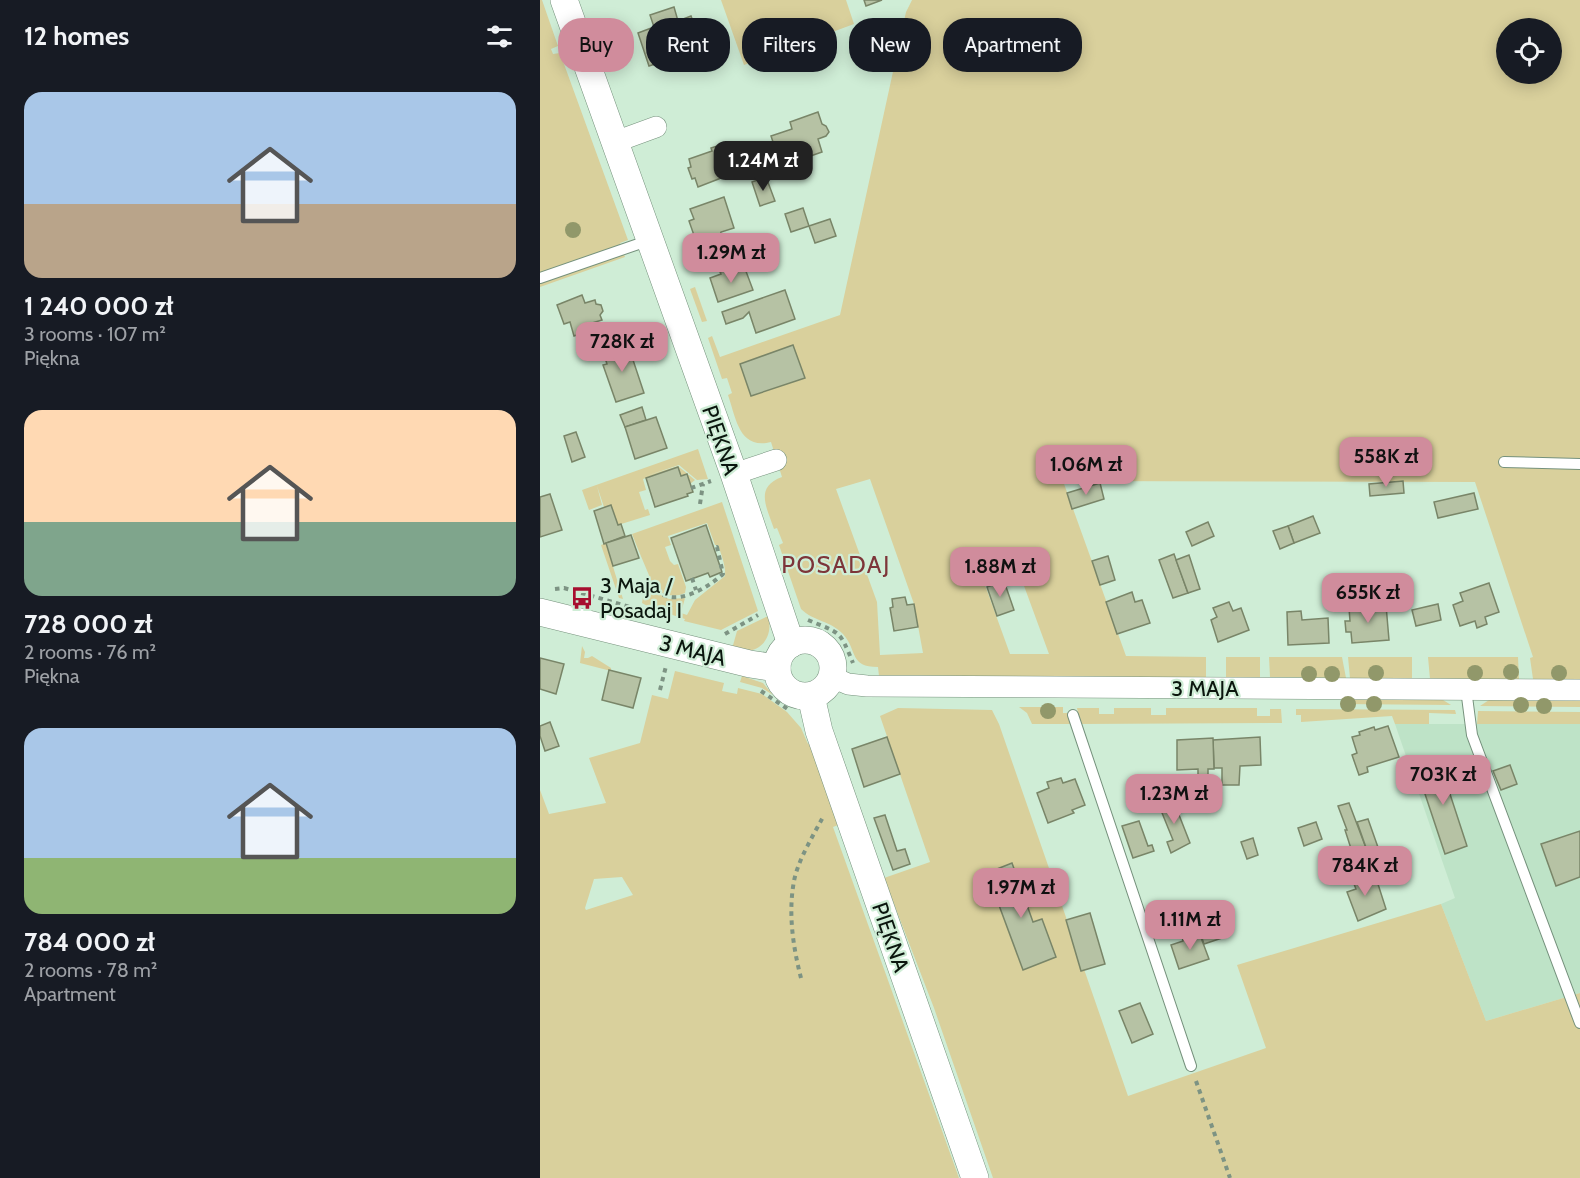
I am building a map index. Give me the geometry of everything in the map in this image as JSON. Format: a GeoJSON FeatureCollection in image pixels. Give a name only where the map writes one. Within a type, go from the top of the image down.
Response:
{"type":"FeatureCollection","features":[{"type":"Feature","properties":{"kind":"street","name":"PIĘKNA"},"geometry":{"type":"LineString","coordinates":[[564,0],[650,240],[721,478],[791,644]]}},
{"type":"Feature","properties":{"kind":"street"},"geometry":{"type":"LineString","coordinates":[[615,142],[656,127]]}},
{"type":"Feature","properties":{"kind":"street"},"geometry":{"type":"LineString","coordinates":[[721,478],[776,460]]}},
{"type":"Feature","properties":{"kind":"street","name":"3 MAJA"},"geometry":{"type":"LineString","coordinates":[[540,612],[750,664],[777,668]]}},
{"type":"Feature","properties":{"kind":"street"},"geometry":{"type":"LineString","coordinates":[[800,640],[810,640],[827,650],[832,658],[834,668],[832,677],[820,692],[811,696],[792,693],[779,678],[777,668],[779,658],[791,644],[800,640]]}},
{"type":"Feature","properties":{"kind":"street","name":"3 MAJA"},"geometry":{"type":"LineString","coordinates":[[832,677],[848,684],[867,686],[1580,690]]}},
{"type":"Feature","properties":{"kind":"street","name":"PIĘKNA"},"geometry":{"type":"LineString","coordinates":[[811,696],[819,731],[975,1178]]}},
{"type":"Feature","properties":{"kind":"lane"},"geometry":{"type":"LineString","coordinates":[[540,278],[650,240]]}},
{"type":"Feature","properties":{"kind":"lane"},"geometry":{"type":"LineString","coordinates":[[1504,462],[1580,464]]}},
{"type":"Feature","properties":{"kind":"lane"},"geometry":{"type":"LineString","coordinates":[[1466,689],[1472,735],[1580,1023]]}},
{"type":"Feature","properties":{"kind":"lane"},"geometry":{"type":"LineString","coordinates":[[1073,715],[1191,1066]]}},
{"type":"Feature","properties":{"kind":"path"},"geometry":{"type":"LineString","coordinates":[[691,488],[721,478]]}},
{"type":"Feature","properties":{"kind":"path"},"geometry":{"type":"LineString","coordinates":[[700,504],[702,484]]}},
{"type":"Feature","properties":{"kind":"path"},"geometry":{"type":"LineString","coordinates":[[629,589],[645,586],[663,595],[685,596],[723,574],[717,547],[714,548]]}},
{"type":"Feature","properties":{"kind":"path"},"geometry":{"type":"LineString","coordinates":[[692,578],[696,590]]}},
{"type":"Feature","properties":{"kind":"path"},"geometry":{"type":"LineString","coordinates":[[724,635],[763,612]]}},
{"type":"Feature","properties":{"kind":"path"},"geometry":{"type":"LineString","coordinates":[[802,616],[829,627],[840,636],[857,667]]}},
{"type":"Feature","properties":{"kind":"path"},"geometry":{"type":"LineString","coordinates":[[660,690],[667,666]]}},
{"type":"Feature","properties":{"kind":"path"},"geometry":{"type":"LineString","coordinates":[[801,978],[795,957],[791,922],[794,880],[826,809],[843,800]]}},
{"type":"Feature","properties":{"kind":"path"},"geometry":{"type":"LineString","coordinates":[[1191,1066],[1230,1178]]}},
{"type":"Feature","properties":{"kind":"shaded area"},"geometry":{"type":"Polygon","coordinates":[[[540,0],[542,0],[558,46],[551,49],[553,54],[558,53],[558,72],[567,72],[628,240],[620,243],[625,257],[540,287],[540,0]]]}},
{"type":"Feature","properties":{"kind":"shaded area"},"geometry":{"type":"Polygon","coordinates":[[[721,0],[846,0],[852,18],[849,18],[849,26],[837,30],[837,18],[742,18],[742,59],[730,25],[730,18],[727,18],[721,0]]]}},
{"type":"Feature","properties":{"kind":"shaded area"},"geometry":{"type":"Polygon","coordinates":[[[912,0],[1580,0],[1580,680],[1533,679],[1530,658],[1533,657],[1475,482],[1063,481],[1126,656],[1206,657],[1206,678],[879,676],[878,667],[858,661],[843,634],[801,609],[779,545],[783,543],[777,528],[774,529],[766,506],[765,492],[768,486],[782,477],[771,442],[752,441],[740,430],[728,395],[732,393],[727,378],[722,379],[708,338],[712,336],[720,357],[840,315],[893,72],[931,72],[931,18],[905,18],[912,0]],[[870,479],[836,489],[877,602],[880,655],[923,653],[914,604],[870,479]],[[1016,564],[981,574],[1010,654],[1049,654],[1016,564]]]}},
{"type":"Feature","properties":{"kind":"shaded area"},"geometry":{"type":"Polygon","coordinates":[[[695,287],[707,321],[702,322],[690,289],[695,287]]]}},
{"type":"Feature","properties":{"kind":"shaded area"},"geometry":{"type":"Polygon","coordinates":[[[698,449],[708,479],[697,480],[679,465],[643,477],[678,466],[695,480],[690,484],[681,476],[678,468],[643,479],[646,490],[639,492],[645,510],[648,509],[650,515],[618,525],[604,507],[597,486],[602,505],[589,510],[582,490],[698,449]]]}},
{"type":"Feature","properties":{"kind":"shaded area"},"geometry":{"type":"Polygon","coordinates":[[[722,502],[758,611],[721,630],[684,621],[685,619],[642,603],[643,597],[650,590],[669,599],[685,598],[681,613],[687,615],[695,600],[725,576],[725,568],[718,545],[715,545],[707,523],[668,536],[671,545],[665,547],[670,561],[674,565],[678,564],[686,587],[685,593],[681,595],[665,594],[654,588],[632,534],[722,502]]]}},
{"type":"Feature","properties":{"kind":"shaded area"},"geometry":{"type":"Polygon","coordinates":[[[631,534],[606,544],[623,599],[619,598],[601,545],[631,534]]]}},
{"type":"Feature","properties":{"kind":"shaded area"},"geometry":{"type":"Polygon","coordinates":[[[768,616],[768,634],[763,644],[747,651],[732,649],[737,631],[768,616]]]}},
{"type":"Feature","properties":{"kind":"shaded area"},"geometry":{"type":"Polygon","coordinates":[[[582,646],[585,652],[584,658],[592,656],[611,668],[611,671],[580,663],[582,646]]]}},
{"type":"Feature","properties":{"kind":"shaded area"},"geometry":{"type":"Polygon","coordinates":[[[1226,657],[1260,657],[1260,678],[1226,678],[1226,657]]]}},
{"type":"Feature","properties":{"kind":"shaded area"},"geometry":{"type":"Polygon","coordinates":[[[1269,657],[1342,657],[1346,678],[1270,677],[1269,657]]]}},
{"type":"Feature","properties":{"kind":"shaded area"},"geometry":{"type":"Polygon","coordinates":[[[1348,657],[1412,657],[1412,679],[1350,678],[1348,657]]]}},
{"type":"Feature","properties":{"kind":"shaded area"},"geometry":{"type":"Polygon","coordinates":[[[1428,657],[1518,657],[1519,680],[1430,679],[1428,657]]]}},
{"type":"Feature","properties":{"kind":"shaded area"},"geometry":{"type":"Polygon","coordinates":[[[675,671],[724,683],[722,691],[737,694],[738,688],[762,694],[787,712],[801,728],[808,744],[813,742],[841,824],[833,827],[959,1178],[540,1178],[540,790],[549,814],[606,803],[589,758],[640,743],[652,695],[668,699],[675,671]],[[622,877],[594,879],[585,908],[586,910],[633,895],[622,877]]]}},
{"type":"Feature","properties":{"kind":"shaded area"},"geometry":{"type":"Polygon","coordinates":[[[742,676],[763,683],[773,695],[762,688],[740,682],[742,676]]]}},
{"type":"Feature","properties":{"kind":"shaded area"},"geometry":{"type":"Polygon","coordinates":[[[1344,699],[1443,700],[1451,705],[1340,704],[1344,699]]]}},
{"type":"Feature","properties":{"kind":"shaded area"},"geometry":{"type":"Polygon","coordinates":[[[1489,700],[1580,701],[1580,707],[1480,706],[1489,700]]]}},
{"type":"Feature","properties":{"kind":"shaded area"},"geometry":{"type":"Polygon","coordinates":[[[1019,707],[1063,707],[1063,713],[1068,713],[1072,724],[1032,724],[1027,713],[1019,707]]]}},
{"type":"Feature","properties":{"kind":"shaded area"},"geometry":{"type":"Polygon","coordinates":[[[898,708],[992,710],[999,724],[1128,1096],[1266,1048],[1237,965],[1441,904],[1486,1021],[1580,993],[1580,1178],[993,1178],[934,1008],[884,878],[930,862],[880,716],[898,708]]]}},
{"type":"Feature","properties":{"kind":"shaded area"},"geometry":{"type":"Polygon","coordinates":[[[1077,708],[1099,708],[1099,714],[1114,714],[1114,708],[1151,708],[1151,715],[1166,715],[1166,708],[1257,708],[1257,716],[1270,716],[1270,709],[1281,709],[1282,723],[1080,724],[1077,708]]]}},
{"type":"Feature","properties":{"kind":"shaded area"},"geometry":{"type":"Polygon","coordinates":[[[1296,709],[1455,710],[1456,714],[1429,713],[1429,724],[1395,724],[1392,716],[1301,722],[1301,715],[1296,715],[1296,709]]]}},
{"type":"Feature","properties":{"kind":"shaded area"},"geometry":{"type":"Polygon","coordinates":[[[1478,711],[1580,712],[1580,724],[1477,724],[1478,711]]]}},
{"type":"Feature","properties":{"kind":"shaded area"},"geometry":{"type":"Polygon","coordinates":[[[1395,724],[1580,724],[1580,993],[1486,1021],[1441,904],[1455,898],[1395,724]]]}},
{"type":"Feature","properties":{"kind":"building"},"geometry":{"type":"Polygon","coordinates":[[[864,0],[882,0],[866,6],[864,0]]]}},
{"type":"Feature","properties":{"kind":"building"},"geometry":{"type":"Polygon","coordinates":[[[674,7],[677,18],[651,18],[650,15],[674,7]]]}},
{"type":"Feature","properties":{"kind":"building"},"geometry":{"type":"Polygon","coordinates":[[[646,30],[646,57],[638,33],[646,30]]]}},
{"type":"Feature","properties":{"kind":"building"},"geometry":{"type":"Polygon","coordinates":[[[818,112],[822,124],[829,132],[818,139],[822,152],[802,159],[800,152],[779,160],[771,136],[792,129],[790,122],[818,112]]]}},
{"type":"Feature","properties":{"kind":"building"},"geometry":{"type":"Polygon","coordinates":[[[724,144],[734,173],[698,187],[688,168],[691,167],[689,159],[724,144]]]}},
{"type":"Feature","properties":{"kind":"building"},"geometry":{"type":"Polygon","coordinates":[[[766,177],[775,201],[760,206],[752,182],[766,177]]]}},
{"type":"Feature","properties":{"kind":"building"},"geometry":{"type":"Polygon","coordinates":[[[724,197],[734,228],[721,232],[719,238],[709,237],[696,241],[689,221],[694,219],[690,209],[724,197]]]}},
{"type":"Feature","properties":{"kind":"building"},"geometry":{"type":"Polygon","coordinates":[[[803,208],[809,226],[791,232],[785,214],[803,208]]]}},
{"type":"Feature","properties":{"kind":"building"},"geometry":{"type":"Polygon","coordinates":[[[830,219],[836,236],[815,243],[809,226],[830,219]]]}},
{"type":"Feature","properties":{"kind":"building"},"geometry":{"type":"Polygon","coordinates":[[[744,266],[753,290],[718,302],[710,278],[721,274],[720,272],[744,266]]]}},
{"type":"Feature","properties":{"kind":"building"},"geometry":{"type":"Polygon","coordinates":[[[785,290],[795,319],[756,333],[749,312],[743,318],[726,324],[722,312],[785,290]]]}},
{"type":"Feature","properties":{"kind":"building"},"geometry":{"type":"Polygon","coordinates":[[[582,295],[585,303],[595,300],[596,304],[601,305],[602,320],[592,323],[594,329],[574,336],[570,322],[564,324],[557,305],[582,295]]]}},
{"type":"Feature","properties":{"kind":"building"},"geometry":{"type":"Polygon","coordinates":[[[630,343],[635,356],[632,357],[644,393],[616,402],[603,365],[607,364],[603,352],[630,343]]]}},
{"type":"Feature","properties":{"kind":"building"},"geometry":{"type":"Polygon","coordinates":[[[793,345],[805,378],[751,396],[740,364],[793,345]]]}},
{"type":"Feature","properties":{"kind":"building"},"geometry":{"type":"Polygon","coordinates":[[[642,407],[646,420],[625,427],[620,415],[642,407]]]}},
{"type":"Feature","properties":{"kind":"building"},"geometry":{"type":"Polygon","coordinates":[[[656,417],[667,448],[635,459],[625,427],[656,417]]]}},
{"type":"Feature","properties":{"kind":"building"},"geometry":{"type":"Polygon","coordinates":[[[576,432],[585,457],[572,462],[564,436],[576,432]]]}},
{"type":"Feature","properties":{"kind":"building"},"geometry":{"type":"Polygon","coordinates":[[[678,467],[681,476],[687,474],[693,492],[687,494],[688,496],[655,507],[646,478],[678,467]]]}},
{"type":"Feature","properties":{"kind":"building"},"geometry":{"type":"Polygon","coordinates":[[[1403,481],[1404,493],[1370,496],[1369,484],[1403,481]]]}},
{"type":"Feature","properties":{"kind":"building"},"geometry":{"type":"Polygon","coordinates":[[[1100,483],[1104,499],[1072,509],[1067,493],[1100,483]]]}},
{"type":"Feature","properties":{"kind":"building"},"geometry":{"type":"Polygon","coordinates":[[[1474,493],[1478,509],[1438,518],[1434,502],[1474,493]]]}},
{"type":"Feature","properties":{"kind":"building"},"geometry":{"type":"Polygon","coordinates":[[[550,494],[562,530],[540,537],[540,497],[550,494]]]}},
{"type":"Feature","properties":{"kind":"building"},"geometry":{"type":"Polygon","coordinates":[[[611,505],[618,525],[621,524],[625,536],[604,544],[594,511],[611,505]]]}},
{"type":"Feature","properties":{"kind":"building"},"geometry":{"type":"Polygon","coordinates":[[[1313,516],[1320,533],[1294,543],[1288,526],[1313,516]]]}},
{"type":"Feature","properties":{"kind":"building"},"geometry":{"type":"Polygon","coordinates":[[[1208,522],[1214,536],[1192,546],[1186,532],[1208,522]]]}},
{"type":"Feature","properties":{"kind":"building"},"geometry":{"type":"Polygon","coordinates":[[[706,525],[722,572],[710,577],[708,573],[686,581],[671,538],[706,525]]]}},
{"type":"Feature","properties":{"kind":"building"},"geometry":{"type":"Polygon","coordinates":[[[1288,526],[1294,543],[1280,549],[1273,531],[1288,526]]]}},
{"type":"Feature","properties":{"kind":"building"},"geometry":{"type":"Polygon","coordinates":[[[631,535],[639,558],[613,566],[606,543],[631,535]]]}},
{"type":"Feature","properties":{"kind":"building"},"geometry":{"type":"Polygon","coordinates":[[[1174,554],[1188,593],[1173,598],[1159,560],[1174,554]]]}},
{"type":"Feature","properties":{"kind":"building"},"geometry":{"type":"Polygon","coordinates":[[[1189,555],[1200,589],[1188,593],[1176,560],[1189,555]]]}},
{"type":"Feature","properties":{"kind":"building"},"geometry":{"type":"Polygon","coordinates":[[[1108,556],[1115,580],[1100,585],[1092,561],[1108,556]]]}},
{"type":"Feature","properties":{"kind":"building"},"geometry":{"type":"Polygon","coordinates":[[[1004,581],[1014,610],[997,616],[987,587],[1004,581]]]}},
{"type":"Feature","properties":{"kind":"building"},"geometry":{"type":"Polygon","coordinates":[[[1489,583],[1499,612],[1485,617],[1487,624],[1477,628],[1475,621],[1460,626],[1453,605],[1463,601],[1460,593],[1489,583]]]}},
{"type":"Feature","properties":{"kind":"building"},"geometry":{"type":"Polygon","coordinates":[[[1132,592],[1135,602],[1142,600],[1150,623],[1117,634],[1106,602],[1132,592]]]}},
{"type":"Feature","properties":{"kind":"building"},"geometry":{"type":"Polygon","coordinates":[[[905,597],[907,605],[914,604],[918,627],[894,631],[890,608],[893,607],[892,599],[905,597]]]}},
{"type":"Feature","properties":{"kind":"building"},"geometry":{"type":"Polygon","coordinates":[[[1229,602],[1233,611],[1241,608],[1249,630],[1218,642],[1211,620],[1217,617],[1213,608],[1229,602]]]}},
{"type":"Feature","properties":{"kind":"building"},"geometry":{"type":"Polygon","coordinates":[[[1438,604],[1441,620],[1416,626],[1412,610],[1438,604]]]}},
{"type":"Feature","properties":{"kind":"building"},"geometry":{"type":"Polygon","coordinates":[[[1386,605],[1389,640],[1352,643],[1351,632],[1346,632],[1345,621],[1350,621],[1349,608],[1386,605]]]}},
{"type":"Feature","properties":{"kind":"building"},"geometry":{"type":"Polygon","coordinates":[[[1301,611],[1302,620],[1328,618],[1329,643],[1288,645],[1287,612],[1301,611]]]}},
{"type":"Feature","properties":{"kind":"building"},"geometry":{"type":"Polygon","coordinates":[[[540,658],[564,664],[556,694],[540,689],[540,658]]]}},
{"type":"Feature","properties":{"kind":"building"},"geometry":{"type":"Polygon","coordinates":[[[609,670],[641,678],[633,708],[602,700],[609,670]]]}},
{"type":"Feature","properties":{"kind":"building"},"geometry":{"type":"Polygon","coordinates":[[[550,722],[559,746],[545,751],[540,736],[540,726],[550,722]]]}},
{"type":"Feature","properties":{"kind":"building"},"geometry":{"type":"Polygon","coordinates":[[[1388,726],[1399,757],[1367,767],[1368,772],[1359,775],[1352,755],[1357,753],[1352,737],[1374,727],[1375,730],[1388,726]]]}},
{"type":"Feature","properties":{"kind":"building"},"geometry":{"type":"Polygon","coordinates":[[[887,737],[900,774],[864,787],[852,749],[887,737]]]}},
{"type":"Feature","properties":{"kind":"building"},"geometry":{"type":"Polygon","coordinates":[[[1260,737],[1261,765],[1240,766],[1239,785],[1222,785],[1222,768],[1214,768],[1213,740],[1260,737]]]}},
{"type":"Feature","properties":{"kind":"building"},"geometry":{"type":"Polygon","coordinates":[[[1213,738],[1214,769],[1208,769],[1208,780],[1198,781],[1198,769],[1177,770],[1177,740],[1213,738]]]}},
{"type":"Feature","properties":{"kind":"building"},"geometry":{"type":"Polygon","coordinates":[[[1450,762],[1457,785],[1448,788],[1467,846],[1445,854],[1418,773],[1450,762]]]}},
{"type":"Feature","properties":{"kind":"building"},"geometry":{"type":"Polygon","coordinates":[[[1510,765],[1517,784],[1501,790],[1493,771],[1510,765]]]}},
{"type":"Feature","properties":{"kind":"building"},"geometry":{"type":"Polygon","coordinates":[[[1061,778],[1063,783],[1075,779],[1085,805],[1072,810],[1074,813],[1048,823],[1037,793],[1049,788],[1047,782],[1061,778]]]}},
{"type":"Feature","properties":{"kind":"building"},"geometry":{"type":"Polygon","coordinates":[[[1172,797],[1190,843],[1171,853],[1167,842],[1173,840],[1158,803],[1172,797]]]}},
{"type":"Feature","properties":{"kind":"building"},"geometry":{"type":"Polygon","coordinates":[[[1349,803],[1369,856],[1355,861],[1338,806],[1349,803]]]}},
{"type":"Feature","properties":{"kind":"building"},"geometry":{"type":"Polygon","coordinates":[[[885,815],[897,851],[905,849],[910,864],[893,870],[874,818],[885,815]]]}},
{"type":"Feature","properties":{"kind":"building"},"geometry":{"type":"Polygon","coordinates":[[[1368,819],[1380,853],[1369,856],[1357,822],[1368,819]]]}},
{"type":"Feature","properties":{"kind":"building"},"geometry":{"type":"Polygon","coordinates":[[[1139,821],[1148,846],[1152,845],[1154,851],[1133,858],[1122,826],[1139,821]]]}},
{"type":"Feature","properties":{"kind":"building"},"geometry":{"type":"Polygon","coordinates":[[[1316,822],[1322,839],[1304,846],[1298,828],[1316,822]]]}},
{"type":"Feature","properties":{"kind":"building"},"geometry":{"type":"Polygon","coordinates":[[[1580,831],[1580,877],[1556,886],[1541,844],[1580,831]]]}},
{"type":"Feature","properties":{"kind":"building"},"geometry":{"type":"Polygon","coordinates":[[[1253,838],[1258,855],[1247,859],[1241,842],[1253,838]]]}},
{"type":"Feature","properties":{"kind":"building"},"geometry":{"type":"Polygon","coordinates":[[[1012,863],[1033,922],[1042,919],[1056,957],[1023,970],[987,873],[1012,863]]]}},
{"type":"Feature","properties":{"kind":"building"},"geometry":{"type":"Polygon","coordinates":[[[1362,869],[1368,884],[1377,881],[1386,909],[1358,921],[1347,892],[1356,889],[1350,874],[1362,869]]]}},
{"type":"Feature","properties":{"kind":"building"},"geometry":{"type":"Polygon","coordinates":[[[1211,907],[1222,938],[1204,944],[1193,912],[1211,907]]]}},
{"type":"Feature","properties":{"kind":"building"},"geometry":{"type":"Polygon","coordinates":[[[1090,913],[1105,964],[1081,971],[1066,920],[1090,913]]]}},
{"type":"Feature","properties":{"kind":"building"},"geometry":{"type":"Polygon","coordinates":[[[1189,934],[1191,938],[1200,935],[1209,959],[1179,969],[1171,945],[1183,941],[1182,936],[1189,934]]]}},
{"type":"Feature","properties":{"kind":"building"},"geometry":{"type":"Polygon","coordinates":[[[1140,1003],[1153,1034],[1132,1043],[1119,1011],[1140,1003]]]}},
{"type":"Feature","properties":{"kind":"place","name":"3 Maja / Posadaj I"},"geometry":{"type":"Point","coordinates":[582,598]}},
{"type":"Feature","properties":{"kind":"district","name":"POSADAJ"},"geometry":{"type":"Point","coordinates":[836,565]}}]}
